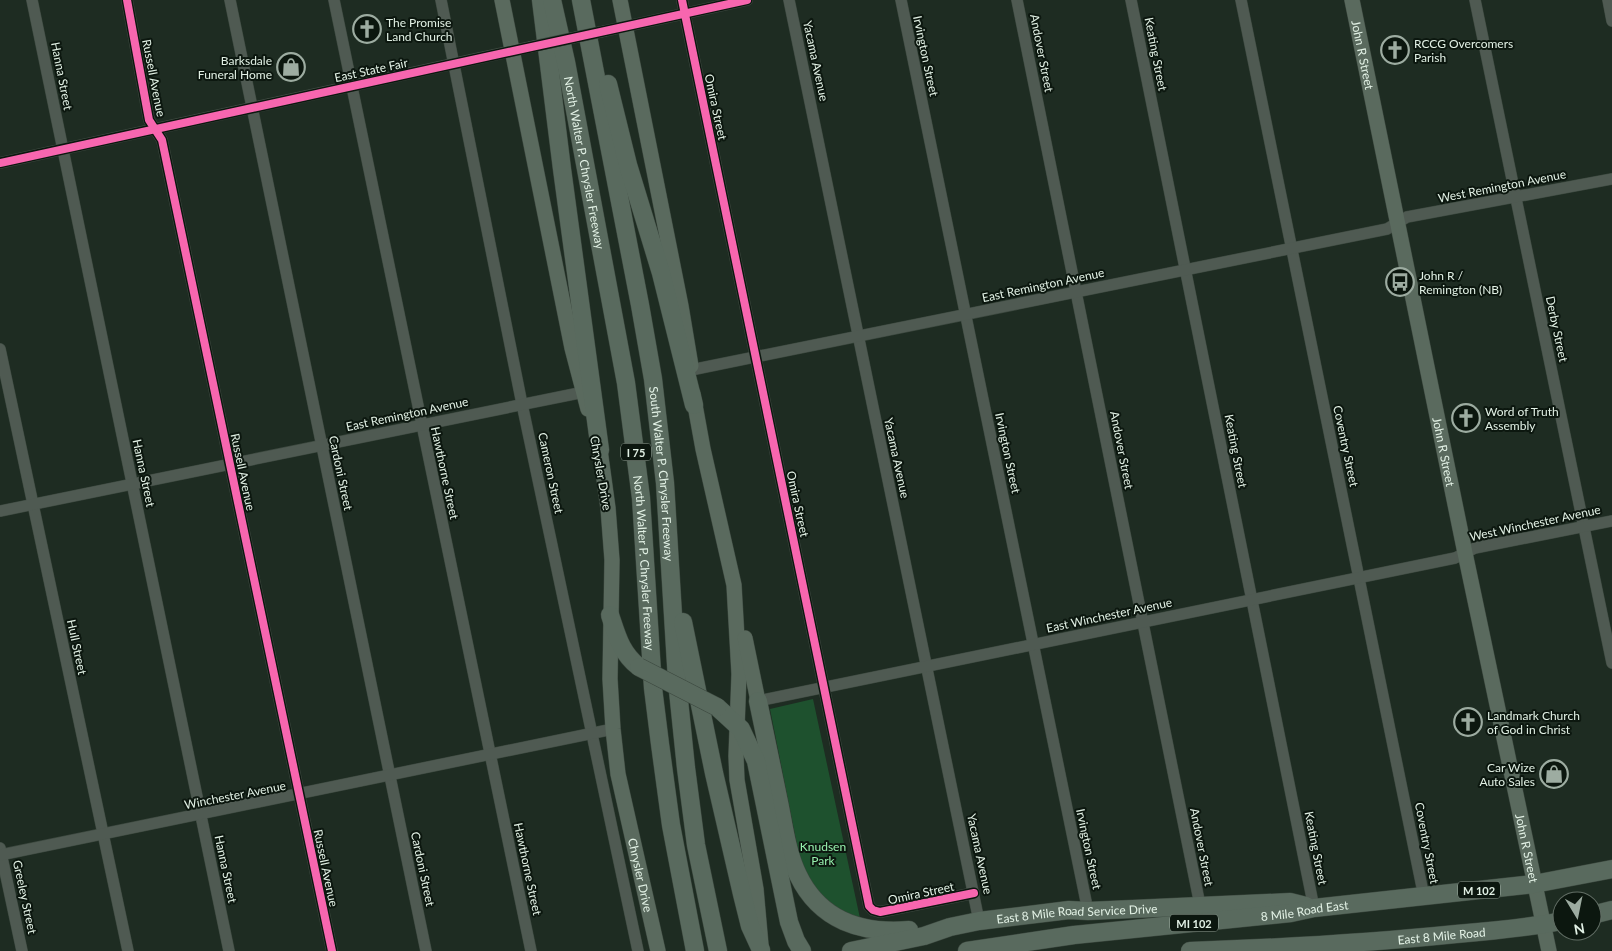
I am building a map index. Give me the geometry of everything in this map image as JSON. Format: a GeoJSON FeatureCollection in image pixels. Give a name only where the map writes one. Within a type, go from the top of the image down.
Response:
{"type":"FeatureCollection","features":[{"type":"Feature","properties":{"kind":"highway"},"geometry":{"type":"LineString","coordinates":[[541,0],[600,450]]}},
{"type":"Feature","properties":{"kind":"highway","name":"North Walter P. Chrysler Freeway"},"geometry":{"type":"LineString","coordinates":[[552,0],[566,62],[626,383],[641,498],[653,688],[658,735],[671,825],[695,951]]}},
{"type":"Feature","properties":{"kind":"highway","name":"South Walter P. Chrysler Freeway"},"geometry":{"type":"LineString","coordinates":[[581,0],[653,379],[664,474],[677,681],[686,768],[696,845],[718,951]]}},
{"type":"Feature","properties":{"kind":"highway"},"geometry":{"type":"LineString","coordinates":[[585,19],[597,41],[628,165],[661,273],[694,405]]}},
{"type":"Feature","properties":{"kind":"highway"},"geometry":{"type":"LineString","coordinates":[[672,580],[686,634],[714,773],[750,926],[762,950]]}},
{"type":"Feature","properties":{"kind":"highway"},"geometry":{"type":"LineString","coordinates":[[610,615],[622,649],[631,660],[640,667],[717,708],[741,730],[749,744],[760,776],[789,922],[802,951]]}},
{"type":"Feature","properties":{"kind":"highway"},"geometry":{"type":"LineString","coordinates":[[758,701],[792,858],[798,875],[814,899],[833,915],[862,928],[896,931],[954,926]]}},
{"type":"Feature","properties":{"kind":"highway","name":"M 102"},"geometry":{"type":"LineString","coordinates":[[1534,884],[1612,869]]}},
{"type":"Feature","properties":{"kind":"highway","name":"8 Mile Road East"},"geometry":{"type":"LineString","coordinates":[[967,951],[1074,935],[1291,913],[1314,908],[1534,884]]}},
{"type":"Feature","properties":{"kind":"highway","name":"East 8 Mile Road Service Drive"},"geometry":{"type":"LineString","coordinates":[[954,926],[979,921],[1069,910],[1088,911],[1290,902],[1314,908]]}},
{"type":"Feature","properties":{"kind":"highway","name":"East 8 Mile Road"},"geometry":{"type":"LineString","coordinates":[[1190,951],[1276,948],[1426,937],[1552,923]]}},
{"type":"Feature","properties":{"kind":"highway"},"geometry":{"type":"LineString","coordinates":[[851,951],[924,936],[954,926]]}},
{"type":"Feature","properties":{"kind":"highway"},"geometry":{"type":"LineString","coordinates":[[1364,951],[1426,937]]}},
{"type":"Feature","properties":{"kind":"main road","name":"Chrysler Drive"},"geometry":{"type":"LineString","coordinates":[[502,0],[572,348],[600,450],[608,508],[612,560],[610,679],[618,774],[658,951]]}},
{"type":"Feature","properties":{"kind":"main road"},"geometry":{"type":"LineString","coordinates":[[620,0],[681,306],[691,370],[694,405],[758,701]]}},
{"type":"Feature","properties":{"kind":"main road","name":"John R Street"},"geometry":{"type":"LineString","coordinates":[[1352,0],[1465,554],[1549,951]]}},
{"type":"Feature","properties":{"kind":"main road"},"geometry":{"type":"LineString","coordinates":[[734,585],[740,674],[736,756],[738,789],[756,889],[762,950]]}},
{"type":"Feature","properties":{"kind":"street","name":"Hanna Street"},"geometry":{"type":"LineString","coordinates":[[32,0],[229,951]]}},
{"type":"Feature","properties":{"kind":"street","name":"Russell Avenue"},"geometry":{"type":"LineString","coordinates":[[127,0],[149,120],[156,128],[162,140],[332,951]]}},
{"type":"Feature","properties":{"kind":"street","name":"Cardoni Street"},"geometry":{"type":"LineString","coordinates":[[230,0],[426,951]]}},
{"type":"Feature","properties":{"kind":"street","name":"Hawthorne Street"},"geometry":{"type":"LineString","coordinates":[[334,0],[531,951]]}},
{"type":"Feature","properties":{"kind":"street","name":"Cameron Street"},"geometry":{"type":"LineString","coordinates":[[441,0],[522,404],[638,951]]}},
{"type":"Feature","properties":{"kind":"street","name":"Omira Street"},"geometry":{"type":"LineString","coordinates":[[682,0],[871,908],[880,912],[974,893]]}},
{"type":"Feature","properties":{"kind":"street","name":"East State Fair"},"geometry":{"type":"LineString","coordinates":[[0,163],[747,0]]}},
{"type":"Feature","properties":{"kind":"street","name":"Yacama Avenue"},"geometry":{"type":"LineString","coordinates":[[789,0],[979,921]]}},
{"type":"Feature","properties":{"kind":"street","name":"Irvington Street"},"geometry":{"type":"LineString","coordinates":[[901,0],[1088,911]]}},
{"type":"Feature","properties":{"kind":"street","name":"Andover Street"},"geometry":{"type":"LineString","coordinates":[[1017,0],[1200,905]]}},
{"type":"Feature","properties":{"kind":"street","name":"Keating Street"},"geometry":{"type":"LineString","coordinates":[[1130,0],[1314,908]]}},
{"type":"Feature","properties":{"kind":"street","name":"Coventry Street"},"geometry":{"type":"LineString","coordinates":[[1241,0],[1424,897]]}},
{"type":"Feature","properties":{"kind":"street","name":"Derby Street"},"geometry":{"type":"LineString","coordinates":[[1475,0],[1612,663]]}},
{"type":"Feature","properties":{"kind":"street"},"geometry":{"type":"LineString","coordinates":[[1608,0],[1612,21]]}},
{"type":"Feature","properties":{"kind":"street","name":"West Remington Avenue"},"geometry":{"type":"LineString","coordinates":[[1398,223],[1407,217],[1612,179]]}},
{"type":"Feature","properties":{"kind":"street","name":"East Remington Avenue"},"geometry":{"type":"LineString","coordinates":[[691,370],[1387,229],[1398,223]]}},
{"type":"Feature","properties":{"kind":"street","name":"Hull Street"},"geometry":{"type":"LineString","coordinates":[[0,349],[128,951]]}},
{"type":"Feature","properties":{"kind":"street","name":"East Remington Avenue"},"geometry":{"type":"LineString","coordinates":[[0,511],[584,392]]}},
{"type":"Feature","properties":{"kind":"street","name":"West Winchester Avenue"},"geometry":{"type":"LineString","coordinates":[[1465,554],[1475,548],[1612,521]]}},
{"type":"Feature","properties":{"kind":"street","name":"East Winchester Avenue"},"geometry":{"type":"LineString","coordinates":[[758,701],[1360,578],[1455,558],[1465,554]]}},
{"type":"Feature","properties":{"kind":"street","name":"Winchester Avenue"},"geometry":{"type":"LineString","coordinates":[[0,853],[104,834],[613,730]]}},
{"type":"Feature","properties":{"kind":"street","name":"Greeley Street"},"geometry":{"type":"LineString","coordinates":[[0,853],[22,951]]}},
{"type":"Feature","properties":{"kind":"green space","name":"Knudsen Park"},"geometry":{"type":"Polygon","coordinates":[[[813,699],[861,923],[834,909],[810,884],[800,860],[770,709],[813,699]]]}},
{"type":"Feature","properties":{"kind":"cycle path"},"geometry":{"type":"LineString","coordinates":[[127,0],[149,120],[162,140],[332,951]]}},
{"type":"Feature","properties":{"kind":"cycle path"},"geometry":{"type":"LineString","coordinates":[[682,0],[869,906],[873,910],[880,912],[974,893]]}},
{"type":"Feature","properties":{"kind":"cycle path"},"geometry":{"type":"LineString","coordinates":[[0,163],[747,0]]}},
{"type":"Feature","properties":{"kind":"place","name":"The Promise Land Church"},"geometry":{"type":"Point","coordinates":[367,29]}},
{"type":"Feature","properties":{"kind":"place","name":"RCCG Overcomers Parish"},"geometry":{"type":"Point","coordinates":[1395,50]}},
{"type":"Feature","properties":{"kind":"place","name":"Barksdale Funeral Home"},"geometry":{"type":"Point","coordinates":[291,67]}},
{"type":"Feature","properties":{"kind":"place","name":"John R / Remington (NB)"},"geometry":{"type":"Point","coordinates":[1400,282]}},
{"type":"Feature","properties":{"kind":"place","name":"Word of Truth Assembly"},"geometry":{"type":"Point","coordinates":[1466,418]}},
{"type":"Feature","properties":{"kind":"place","name":"Landmark Church of God in Christ"},"geometry":{"type":"Point","coordinates":[1468,722]}},
{"type":"Feature","properties":{"kind":"place","name":"Car Wize Auto Sales"},"geometry":{"type":"Point","coordinates":[1554,774]}}]}
